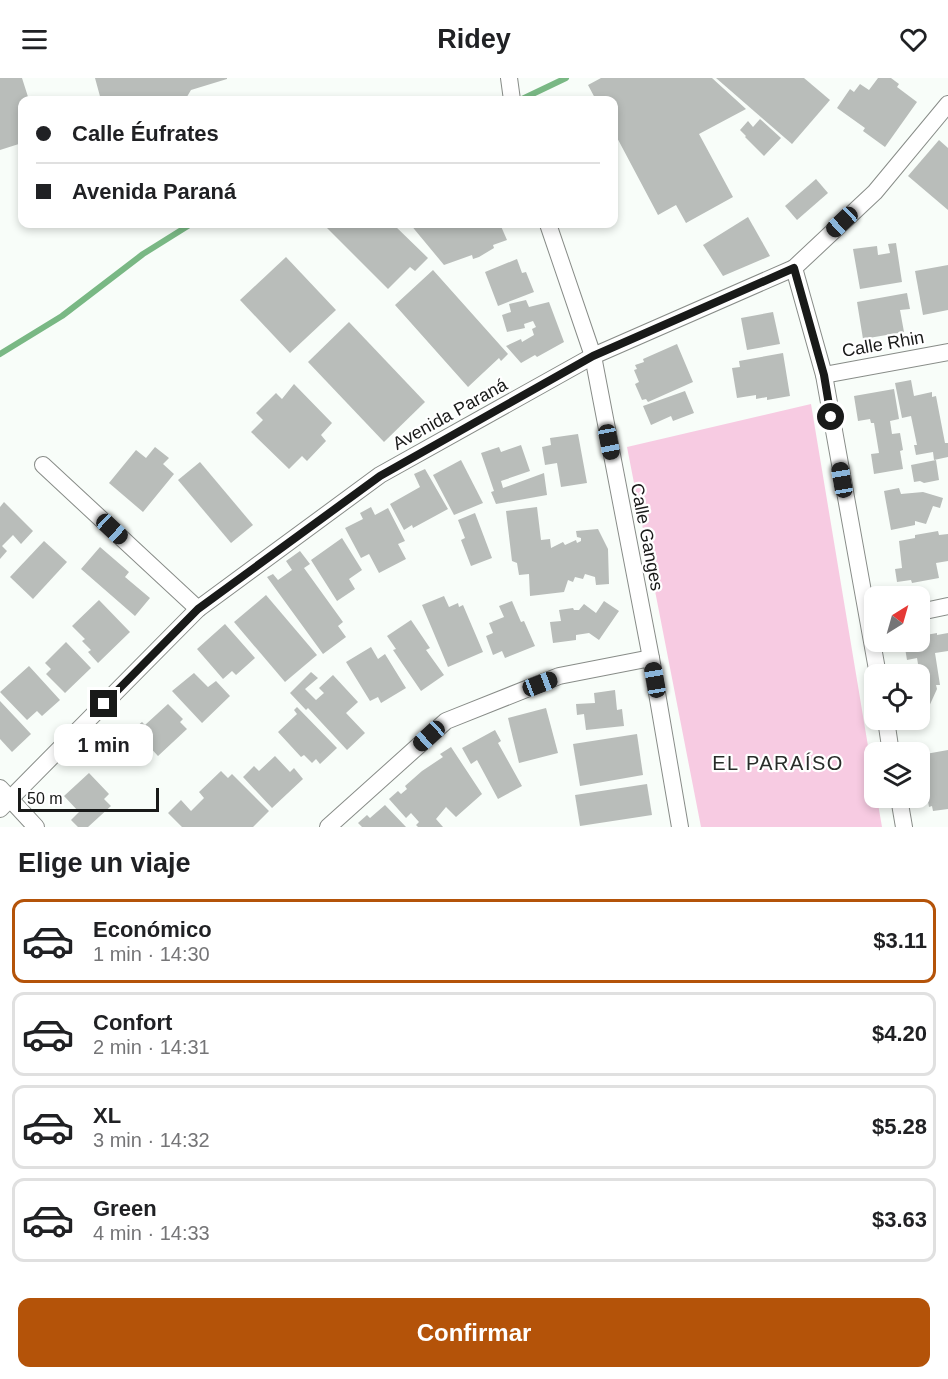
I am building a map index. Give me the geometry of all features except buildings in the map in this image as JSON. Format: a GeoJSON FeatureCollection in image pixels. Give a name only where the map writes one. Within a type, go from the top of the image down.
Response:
{"type":"FeatureCollection","features":[{"type":"Feature","properties":{"kind":"street"},"geometry":{"type":"LineString","coordinates":[[508,78],[511,96]]}},
{"type":"Feature","properties":{"kind":"street","name":"Avenida Paraná"},"geometry":{"type":"LineString","coordinates":[[3,799],[198,609],[380,476],[593,356],[794,268],[875,192],[948,104]]}},
{"type":"Feature","properties":{"kind":"street","name":"Calle Ganges"},"geometry":{"type":"LineString","coordinates":[[549,228],[593,356],[651,658],[680,827]]}},
{"type":"Feature","properties":{"kind":"street"},"geometry":{"type":"LineString","coordinates":[[794,268],[824,375],[865,586]]}},
{"type":"Feature","properties":{"kind":"street","name":"Calle Rhin"},"geometry":{"type":"LineString","coordinates":[[824,375],[948,352]]}},
{"type":"Feature","properties":{"kind":"street"},"geometry":{"type":"LineString","coordinates":[[43,465],[198,609]]}},
{"type":"Feature","properties":{"kind":"street"},"geometry":{"type":"LineString","coordinates":[[930,610],[948,606]]}},
{"type":"Feature","properties":{"kind":"street"},"geometry":{"type":"LineString","coordinates":[[328,827],[446,721],[559,676],[651,658]]}},
{"type":"Feature","properties":{"kind":"street"},"geometry":{"type":"LineString","coordinates":[[3,799],[36,827]]}},
{"type":"Feature","properties":{"kind":"street"},"geometry":{"type":"LineString","coordinates":[[901,808],[904,827]]}},
{"type":"Feature","properties":{"kind":"shaded area"},"geometry":{"type":"Polygon","coordinates":[[[811,404],[867,742],[864,742],[864,808],[879,808],[882,827],[701,827],[627,447],[811,404]]]}},
{"type":"Feature","properties":{"kind":"waterway"},"geometry":{"type":"LineString","coordinates":[[528,96],[566,78]]}},
{"type":"Feature","properties":{"kind":"waterway"},"geometry":{"type":"LineString","coordinates":[[0,354],[62,316],[143,254],[185,228]]}},
{"type":"Feature","properties":{"kind":"district","name":"EL PARAÍSO"},"geometry":{"type":"Point","coordinates":[778,763]}},
{"type":"Feature","properties":{"kind":"route"},"geometry":{"type":"LineString","coordinates":[[104,704],[198,609],[380,476],[593,356],[794,268],[824,375],[831,417]]}}]}
